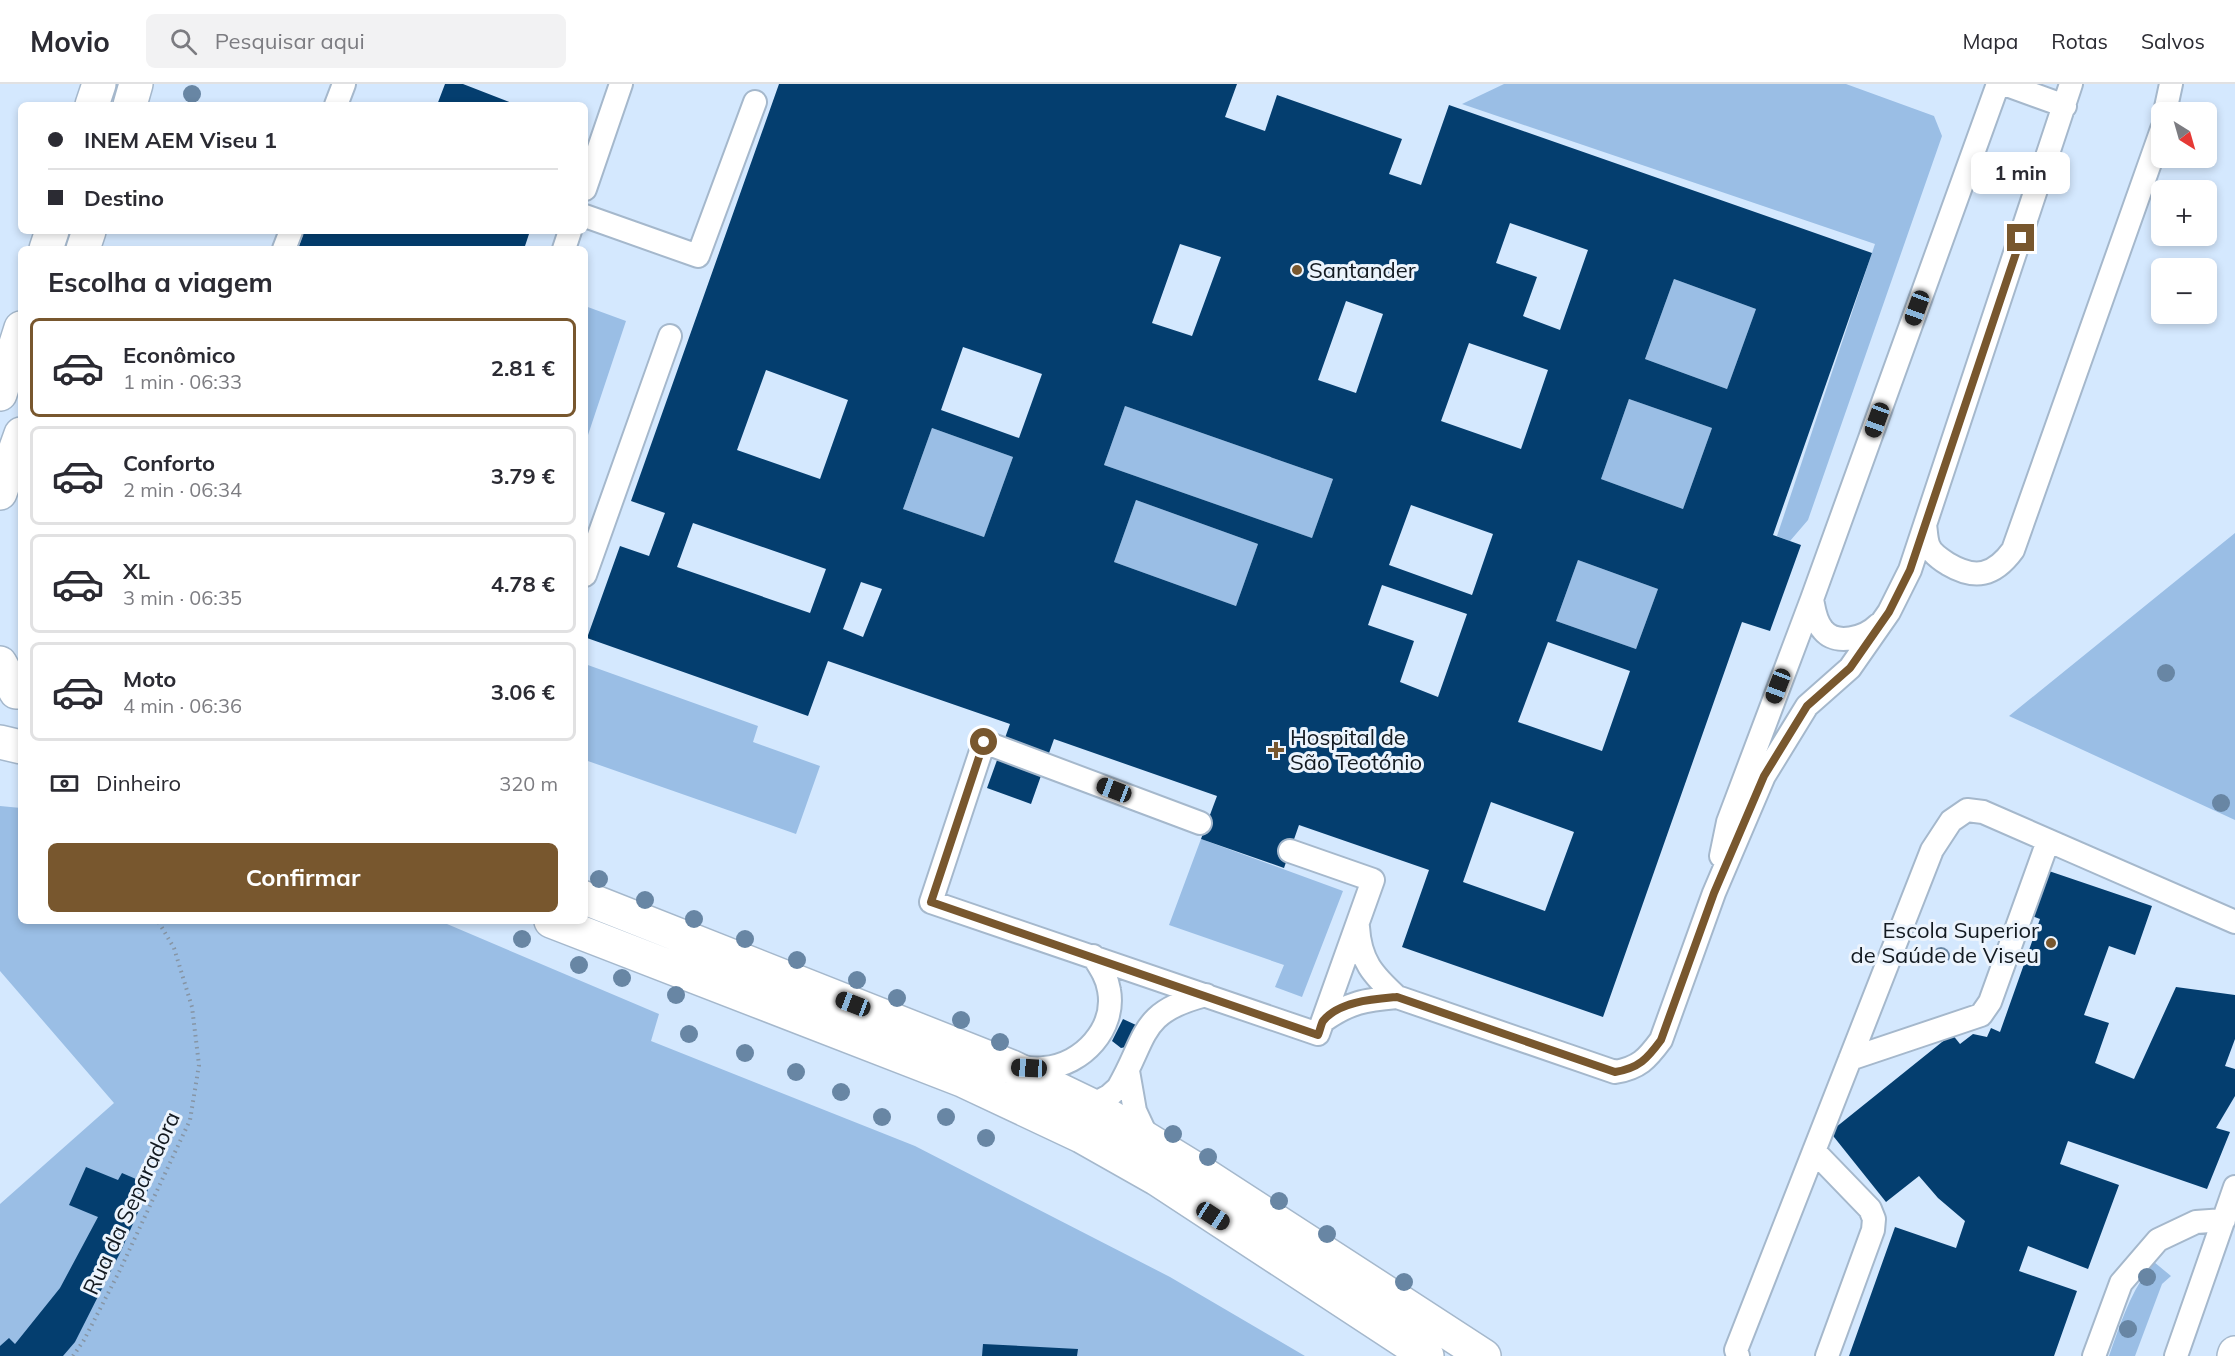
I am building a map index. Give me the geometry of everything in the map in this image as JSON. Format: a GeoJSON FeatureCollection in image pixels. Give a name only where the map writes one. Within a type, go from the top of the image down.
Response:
{"type":"FeatureCollection","features":[{"type":"Feature","properties":{"kind":"street"},"geometry":{"type":"LineString","coordinates":[[93,102],[99,84]]}},
{"type":"Feature","properties":{"kind":"street"},"geometry":{"type":"LineString","coordinates":[[130,102],[136,84]]}},
{"type":"Feature","properties":{"kind":"street"},"geometry":{"type":"LineString","coordinates":[[0,394],[18,337]]}},
{"type":"Feature","properties":{"kind":"street"},"geometry":{"type":"LineString","coordinates":[[0,493],[18,442]]}},
{"type":"Feature","properties":{"kind":"street"},"geometry":{"type":"LineString","coordinates":[[0,663],[12,690]]}},
{"type":"Feature","properties":{"kind":"street"},"geometry":{"type":"LineString","coordinates":[[0,742],[18,746]]}},
{"type":"Feature","properties":{"kind":"street"},"geometry":{"type":"LineString","coordinates":[[588,899],[1012,1067],[1092,1107],[1148,1139],[1484,1356]]}},
{"type":"Feature","properties":{"kind":"street"},"geometry":{"type":"LineString","coordinates":[[559,924],[962,1080],[1081,1136],[1157,1179],[1427,1356]]}},
{"type":"Feature","properties":{"kind":"lane"},"geometry":{"type":"LineString","coordinates":[[337,102],[344,84]]}},
{"type":"Feature","properties":{"kind":"lane"},"geometry":{"type":"LineString","coordinates":[[588,180],[621,84]]}},
{"type":"Feature","properties":{"kind":"lane"},"geometry":{"type":"LineString","coordinates":[[1714,893],[1728,822],[1812,599],[1998,84]]}},
{"type":"Feature","properties":{"kind":"lane"},"geometry":{"type":"LineString","coordinates":[[2004,84],[2065,106]]}},
{"type":"Feature","properties":{"kind":"lane"},"geometry":{"type":"LineString","coordinates":[[1357,924],[1358,943],[1364,960],[1374,975],[1397,997],[1615,1072],[1630,1069],[1647,1059],[1661,1040],[1714,893],[1764,776],[1807,706],[1850,668],[1889,612],[1910,570],[2071,84]]}},
{"type":"Feature","properties":{"kind":"lane"},"geometry":{"type":"LineString","coordinates":[[2167,102],[2171,84]]}},
{"type":"Feature","properties":{"kind":"lane"},"geometry":{"type":"LineString","coordinates":[[588,217],[698,256],[755,102]]}},
{"type":"Feature","properties":{"kind":"lane"},"geometry":{"type":"LineString","coordinates":[[1926,525],[1928,545],[1938,558],[1962,572],[1982,574],[2003,563],[2013,550],[2151,160]]}},
{"type":"Feature","properties":{"kind":"lane"},"geometry":{"type":"LineString","coordinates":[[588,567],[670,336]]}},
{"type":"Feature","properties":{"kind":"lane"},"geometry":{"type":"LineString","coordinates":[[1812,599],[1818,622],[1824,632],[1836,638],[1848,639],[1863,634],[1875,628],[1889,612]]}},
{"type":"Feature","properties":{"kind":"lane"},"geometry":{"type":"LineString","coordinates":[[1200,823],[984,742],[931,902],[1318,1035],[1373,880],[1290,851]]}},
{"type":"Feature","properties":{"kind":"lane"},"geometry":{"type":"LineString","coordinates":[[1738,1356],[1736,1350],[1932,850],[1951,821],[1967,810],[1983,812],[2235,922]]}},
{"type":"Feature","properties":{"kind":"lane"},"geometry":{"type":"LineString","coordinates":[[1850,1059],[1982,1015],[1990,1002],[2048,841]]}},
{"type":"Feature","properties":{"kind":"lane"},"geometry":{"type":"LineString","coordinates":[[1012,1067],[1046,1068],[1070,1061],[1091,1047],[1108,1019],[1110,1004],[1106,977],[1093,956]]}},
{"type":"Feature","properties":{"kind":"lane"},"geometry":{"type":"LineString","coordinates":[[962,1080],[1015,1083],[1066,1109],[1081,1111],[1092,1107],[1118,1089],[1151,1022],[1166,1009],[1206,995]]}},
{"type":"Feature","properties":{"kind":"lane"},"geometry":{"type":"LineString","coordinates":[[1323,1021],[1352,1004],[1397,997]]}},
{"type":"Feature","properties":{"kind":"lane"},"geometry":{"type":"LineString","coordinates":[[1128,1071],[1135,1111],[1148,1139]]}},
{"type":"Feature","properties":{"kind":"lane"},"geometry":{"type":"LineString","coordinates":[[1814,1151],[1870,1209],[1874,1219],[1873,1230],[1827,1356]]}},
{"type":"Feature","properties":{"kind":"lane"},"geometry":{"type":"LineString","coordinates":[[2175,1356],[2235,1187]]}},
{"type":"Feature","properties":{"kind":"lane"},"geometry":{"type":"LineString","coordinates":[[2094,1356],[2121,1283],[2158,1240],[2196,1222],[2224,1220]]}},
{"type":"Feature","properties":{"kind":"path","name":"Rua da Separadora"},"geometry":{"type":"LineString","coordinates":[[73,1356],[84,1340],[119,1272],[190,1120],[199,1065],[192,1007],[174,948],[160,924]]}},
{"type":"Feature","properties":{"kind":"shaded area"},"geometry":{"type":"Polygon","coordinates":[[[1504,84],[1846,84],[1934,116],[1942,136],[1808,520],[1790,541],[1777,536],[1875,244],[1462,104],[1504,84]]]}},
{"type":"Feature","properties":{"kind":"shaded area"},"geometry":{"type":"Polygon","coordinates":[[[1674,279],[1756,309],[1727,389],[1645,359],[1674,279]]]}},
{"type":"Feature","properties":{"kind":"shaded area"},"geometry":{"type":"Polygon","coordinates":[[[588,307],[626,321],[588,435],[588,307]]]}},
{"type":"Feature","properties":{"kind":"shaded area"},"geometry":{"type":"Polygon","coordinates":[[[1629,399],[1712,428],[1683,509],[1601,479],[1629,399]]]}},
{"type":"Feature","properties":{"kind":"shaded area"},"geometry":{"type":"Polygon","coordinates":[[[1125,406],[1333,479],[1312,538],[1104,465],[1125,406]]]}},
{"type":"Feature","properties":{"kind":"shaded area"},"geometry":{"type":"Polygon","coordinates":[[[932,428],[1013,457],[984,537],[903,509],[932,428]]]}},
{"type":"Feature","properties":{"kind":"shaded area"},"geometry":{"type":"Polygon","coordinates":[[[1136,500],[1258,544],[1236,606],[1114,562],[1136,500]]]}},
{"type":"Feature","properties":{"kind":"shaded area"},"geometry":{"type":"Polygon","coordinates":[[[2235,533],[2235,820],[2009,716],[2235,533]]]}},
{"type":"Feature","properties":{"kind":"shaded area"},"geometry":{"type":"Polygon","coordinates":[[[1578,560],[1658,589],[1636,649],[1556,621],[1578,560]]]}},
{"type":"Feature","properties":{"kind":"shaded area"},"geometry":{"type":"Polygon","coordinates":[[[588,665],[758,726],[753,742],[820,766],[796,834],[588,761],[588,665]]]}},
{"type":"Feature","properties":{"kind":"shaded area"},"geometry":{"type":"Polygon","coordinates":[[[0,806],[18,808],[18,924],[447,924],[659,1014],[651,1041],[915,1146],[1170,1277],[1305,1356],[0,1356],[0,1204],[114,1103],[0,971],[0,806]]]}},
{"type":"Feature","properties":{"kind":"shaded area"},"geometry":{"type":"Polygon","coordinates":[[[1201,839],[1343,891],[1302,997],[1275,987],[1284,965],[1169,925],[1201,839]]]}},
{"type":"Feature","properties":{"kind":"shaded area"},"geometry":{"type":"Polygon","coordinates":[[[2154,1262],[2171,1276],[2162,1284],[2135,1356],[2109,1356],[2133,1295],[2154,1262]]]}},
{"type":"Feature","properties":{"kind":"building"},"geometry":{"type":"Polygon","coordinates":[[[445,84],[463,84],[509,102],[438,102],[445,84]]]}},
{"type":"Feature","properties":{"kind":"building"},"geometry":{"type":"Polygon","coordinates":[[[779,84],[1237,84],[1225,117],[1265,131],[1277,95],[1402,139],[1389,174],[1421,185],[1449,105],[1872,253],[1773,535],[1801,545],[1770,631],[1742,622],[1603,1017],[1402,947],[1429,870],[1299,825],[1284,868],[1201,839],[1217,796],[1054,739],[1031,804],[987,788],[1010,724],[828,661],[808,716],[588,638],[620,546],[649,556],[665,513],[631,501],[779,84]],[[1510,223],[1496,263],[1537,277],[1523,316],[1560,330],[1588,250],[1510,223]],[[1180,244],[1152,323],[1192,336],[1221,257],[1180,244]],[[1674,279],[1645,359],[1727,389],[1756,309],[1674,279]],[[1346,301],[1318,380],[1356,393],[1383,314],[1346,301]],[[1469,343],[1441,421],[1521,449],[1548,370],[1469,343]],[[963,347],[941,410],[1019,438],[1042,374],[963,347]],[[766,370],[737,450],[820,479],[848,400],[766,370]],[[1629,399],[1601,479],[1683,509],[1712,428],[1629,399]],[[1125,406],[1104,465],[1312,538],[1333,479],[1125,406]],[[932,428],[903,509],[984,537],[1013,457],[932,428]],[[1136,500],[1114,562],[1236,606],[1258,544],[1136,500]],[[1411,505],[1389,565],[1472,595],[1493,534],[1411,505]],[[693,523],[677,567],[810,613],[826,569],[693,523]],[[1578,560],[1556,621],[1636,649],[1658,589],[1578,560]],[[861,582],[843,629],[863,637],[882,589],[861,582]],[[1382,585],[1368,625],[1414,641],[1400,682],[1438,697],[1467,614],[1382,585]],[[1548,642],[1518,722],[1602,751],[1630,671],[1548,642]],[[1491,802],[1463,882],[1545,911],[1574,832],[1491,802]]]}},
{"type":"Feature","properties":{"kind":"building"},"geometry":{"type":"Polygon","coordinates":[[[303,234],[529,234],[525,246],[299,246],[303,234]]]}},
{"type":"Feature","properties":{"kind":"building"},"geometry":{"type":"Polygon","coordinates":[[[2043,869],[2152,906],[2135,955],[2109,946],[2084,1015],[2109,1023],[2095,1063],[2134,1079],[2176,987],[2235,995],[2235,1039],[2225,1066],[2235,1069],[2235,1096],[2216,1128],[2230,1132],[2207,1189],[2068,1141],[2060,1164],[2119,1185],[2088,1269],[2028,1246],[2019,1271],[2077,1291],[2054,1356],[1849,1356],[1895,1227],[1956,1248],[1965,1221],[1938,1198],[1919,1176],[1886,1202],[1830,1132],[1952,1034],[1960,1044],[1973,1034],[1987,1037],[1991,1028],[2000,1032],[2040,919],[2027,914],[2043,869]]]}},
{"type":"Feature","properties":{"kind":"building"},"geometry":{"type":"Polygon","coordinates":[[[1123,1019],[1136,1025],[1126,1047],[1121,1048],[1112,1041],[1123,1019]]]}},
{"type":"Feature","properties":{"kind":"building"},"geometry":{"type":"Polygon","coordinates":[[[86,1167],[118,1180],[122,1173],[150,1185],[121,1251],[75,1342],[63,1356],[0,1356],[0,1346],[9,1338],[15,1344],[60,1288],[98,1217],[69,1205],[86,1167]]]}},
{"type":"Feature","properties":{"kind":"building"},"geometry":{"type":"Polygon","coordinates":[[[983,1344],[1078,1349],[1077,1356],[982,1356],[983,1344]]]}},
{"type":"Feature","properties":{"kind":"place","name":"Santander"},"geometry":{"type":"Point","coordinates":[1297,270]}},
{"type":"Feature","properties":{"kind":"place","name":"Hospital de São Teotónio"},"geometry":{"type":"Point","coordinates":[1276,750]}},
{"type":"Feature","properties":{"kind":"place","name":"Escola Superior de Saúde de Viseu"},"geometry":{"type":"Point","coordinates":[2051,943]}},
{"type":"Feature","properties":{"kind":"route"},"geometry":{"type":"LineString","coordinates":[[984,742],[931,902],[1318,1035],[1323,1021],[1342,1008],[1363,1001],[1397,997],[1615,1072],[1630,1069],[1647,1059],[1661,1040],[1714,893],[1764,776],[1807,706],[1850,668],[1889,612],[1910,570],[2021,238]]}}]}
